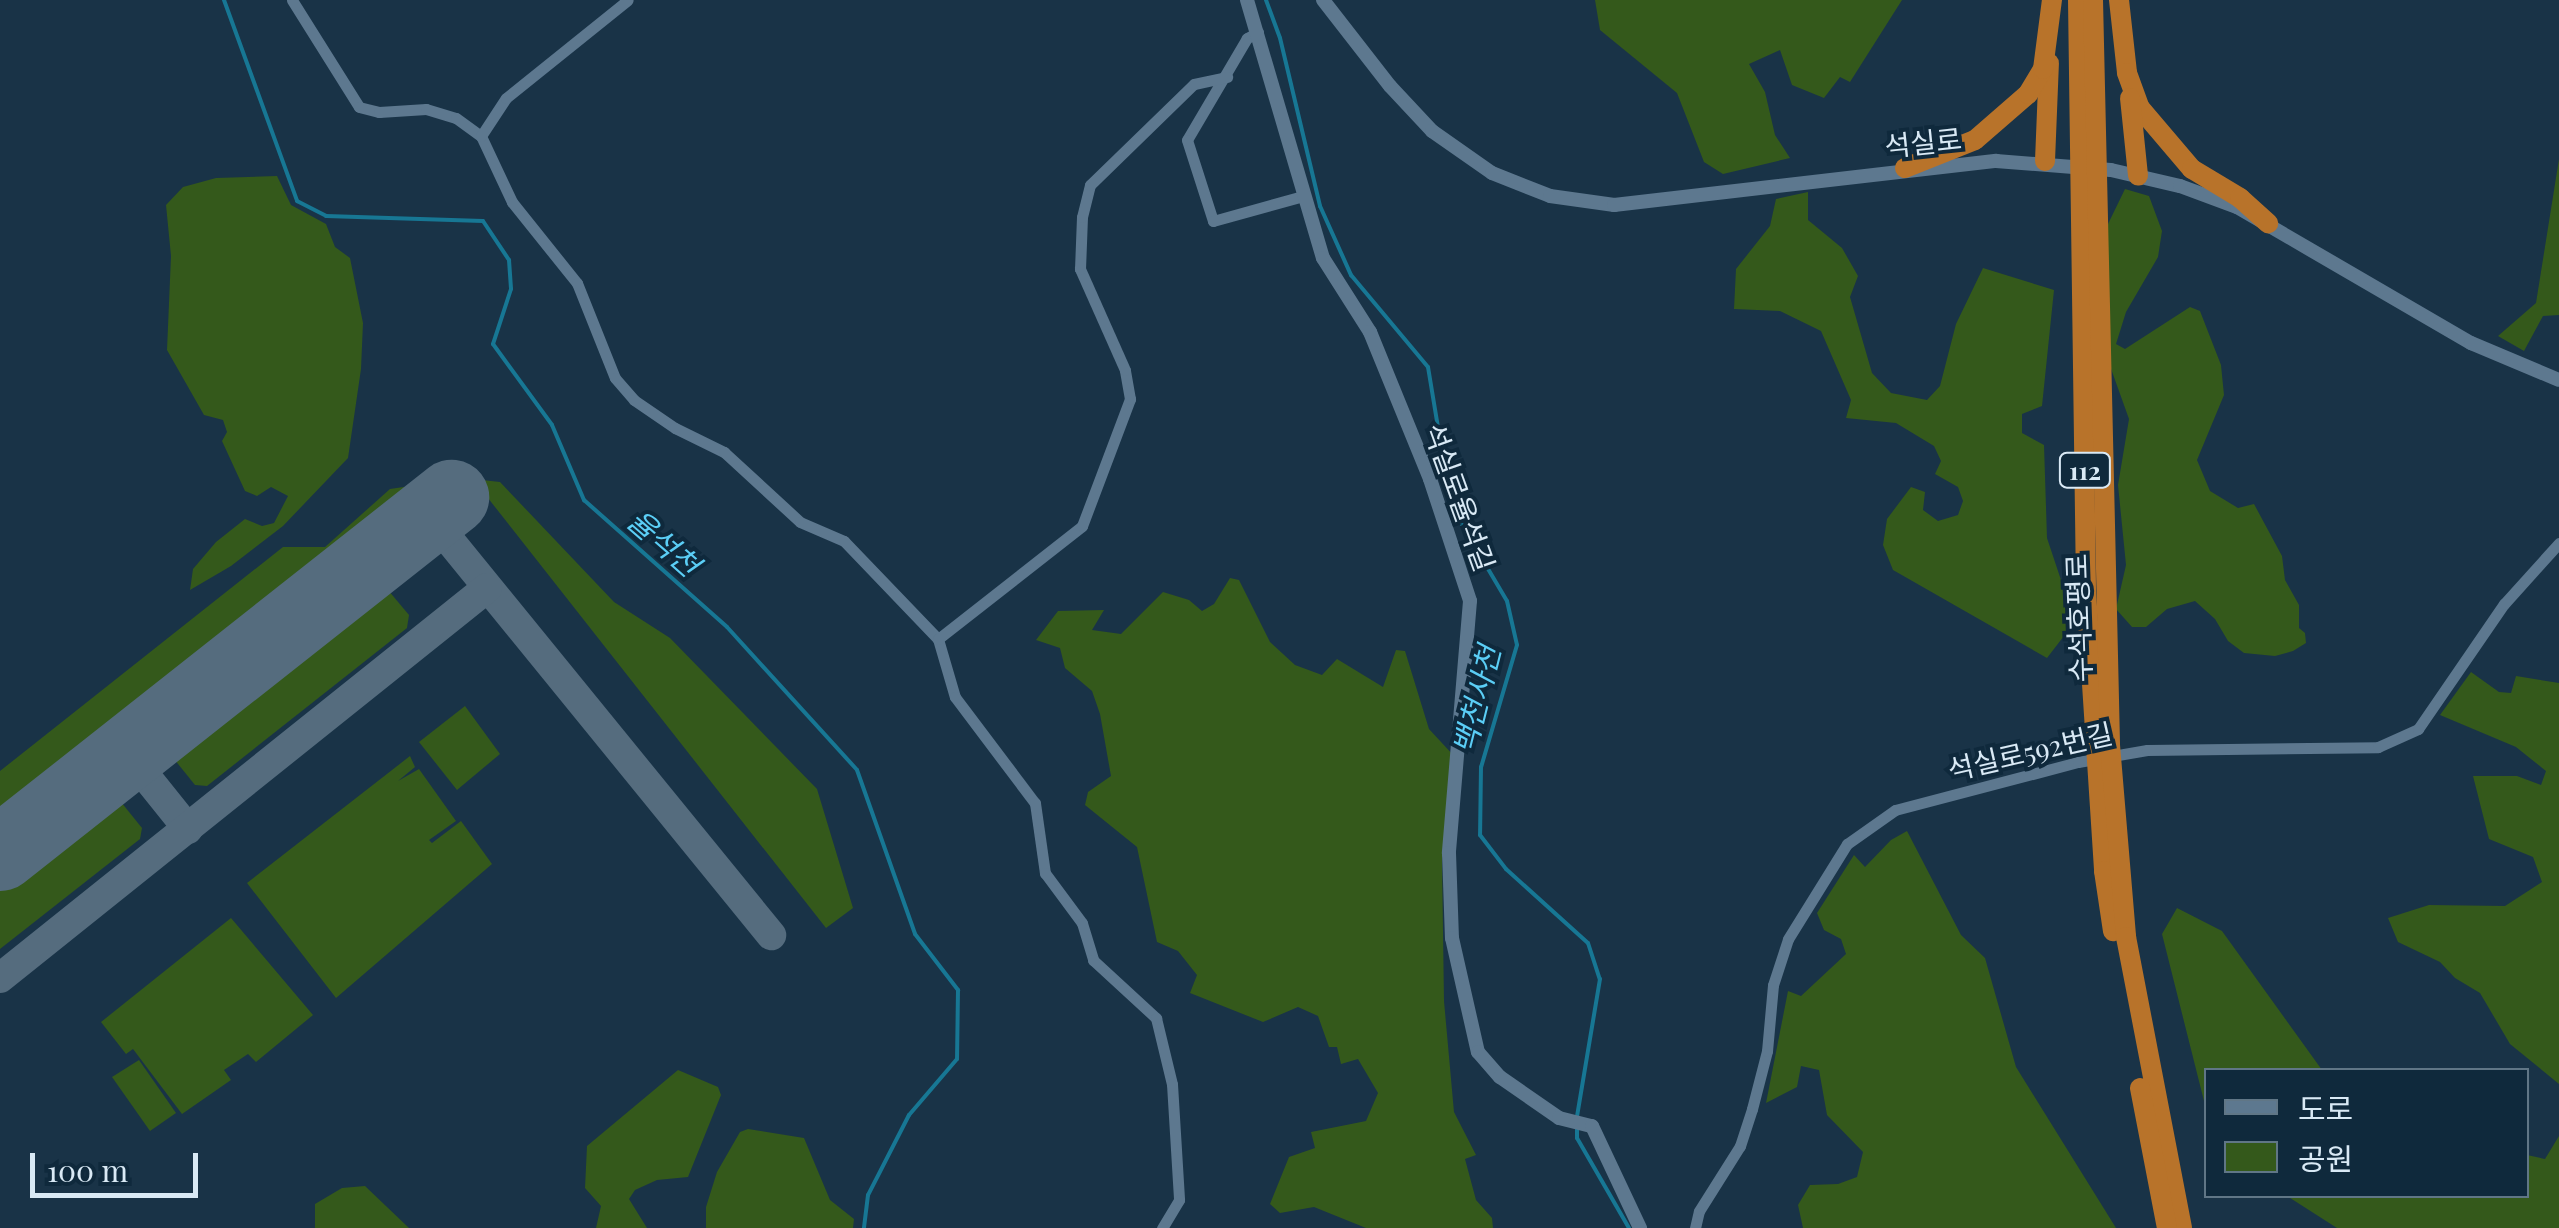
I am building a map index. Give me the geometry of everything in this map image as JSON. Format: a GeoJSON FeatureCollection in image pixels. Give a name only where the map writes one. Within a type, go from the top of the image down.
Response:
{"type":"FeatureCollection","features":[{"type":"Feature","properties":{"kind":"highway"},"geometry":{"type":"LineString","coordinates":[[2045,162],[2052,0]]}},
{"type":"Feature","properties":{"kind":"highway","name":"수석호평로"},"geometry":{"type":"LineString","coordinates":[[2078,0],[2090,193],[2086,591],[2104,774],[2126,936],[2182,1228]]}},
{"type":"Feature","properties":{"kind":"highway","name":"수석호평로"},"geometry":{"type":"LineString","coordinates":[[2088,142],[2093,0]]}},
{"type":"Feature","properties":{"kind":"highway"},"geometry":{"type":"LineString","coordinates":[[2120,0],[2138,176]]}},
{"type":"Feature","properties":{"kind":"highway"},"geometry":{"type":"LineString","coordinates":[[1905,168],[1976,140],[1996,126],[2028,94],[2042,69],[2048,46]]}},
{"type":"Feature","properties":{"kind":"highway"},"geometry":{"type":"LineString","coordinates":[[2127,73],[2140,108],[2162,138],[2192,169],[2240,198],[2268,223]]}},
{"type":"Feature","properties":{"kind":"highway","name":"수석호평로"},"geometry":{"type":"LineString","coordinates":[[2104,774],[2104,872],[2166,1228]]}},
{"type":"Feature","properties":{"kind":"street"},"geometry":{"type":"LineString","coordinates":[[292,0],[359,106],[379,112],[426,109],[456,118],[481,136],[512,202],[578,283],[615,378],[634,400],[675,428],[724,452],[800,522],[844,541],[938,639],[954,697],[1035,803],[1045,873],[1082,923],[1092,960],[1156,1018],[1172,1084],[1180,1200],[1162,1228]]}},
{"type":"Feature","properties":{"kind":"street"},"geometry":{"type":"LineString","coordinates":[[481,136],[506,98],[628,0]]}},
{"type":"Feature","properties":{"kind":"street","name":"석실로율석길"},"geometry":{"type":"LineString","coordinates":[[1247,0],[1323,258],[1370,332],[1430,479],[1470,601],[1449,853],[1452,938],[1478,1052],[1500,1077],[1559,1118],[1586,1122],[1640,1228]]}},
{"type":"Feature","properties":{"kind":"street","name":"석실로"},"geometry":{"type":"LineString","coordinates":[[1324,0],[1432,131],[1492,173],[1550,196],[1630,204],[1905,168],[2045,162],[2138,176],[2207,195],[2268,223],[2471,343],[2559,380]]}},
{"type":"Feature","properties":{"kind":"street"},"geometry":{"type":"LineString","coordinates":[[1258,32],[1246,38],[1187,140],[1214,221],[1303,196]]}},
{"type":"Feature","properties":{"kind":"street"},"geometry":{"type":"LineString","coordinates":[[938,639],[1082,526],[1130,399],[1125,370],[1080,269],[1082,216],[1090,185],[1194,84],[1227,76]]}},
{"type":"Feature","properties":{"kind":"street","name":"석실로592번길"},"geometry":{"type":"LineString","coordinates":[[1696,1228],[1699,1211],[1740,1146],[1752,1109],[1767,1050],[1772,985],[1788,939],[1846,844],[1895,810],[2095,759],[2147,750],[2378,747],[2418,729],[2504,604],[2559,543]]}},
{"type":"Feature","properties":{"kind":"green space"},"geometry":{"type":"Polygon","coordinates":[[[1595,0],[1902,0],[1850,82],[1840,77],[1824,98],[1792,85],[1780,50],[1749,64],[1765,92],[1775,135],[1790,158],[1723,174],[1704,162],[1677,93],[1600,30],[1595,0]]]}},
{"type":"Feature","properties":{"kind":"green space"},"geometry":{"type":"Polygon","coordinates":[[[2559,159],[2559,315],[2543,316],[2524,351],[2498,336],[2536,303],[2559,159]]]}},
{"type":"Feature","properties":{"kind":"green space"},"geometry":{"type":"Polygon","coordinates":[[[277,176],[291,205],[326,224],[335,247],[350,258],[363,323],[361,369],[348,458],[283,526],[231,566],[190,590],[193,569],[216,542],[245,519],[262,526],[274,523],[288,496],[271,487],[257,496],[245,491],[222,441],[227,432],[223,420],[204,415],[167,350],[171,256],[166,205],[183,187],[216,178],[277,176]]]}},
{"type":"Feature","properties":{"kind":"green space"},"geometry":{"type":"Polygon","coordinates":[[[2125,189],[2149,196],[2162,231],[2158,257],[2126,312],[2116,344],[2125,349],[2190,307],[2200,311],[2221,365],[2224,395],[2197,460],[2210,491],[2238,508],[2254,504],[2282,556],[2285,580],[2299,605],[2299,628],[2305,633],[2306,643],[2293,651],[2275,656],[2244,653],[2228,641],[2215,619],[2195,601],[2167,609],[2146,627],[2132,627],[2116,609],[2126,565],[2118,485],[2129,419],[2110,366],[2107,263],[2108,224],[2125,189]]]}},
{"type":"Feature","properties":{"kind":"green space"},"geometry":{"type":"Polygon","coordinates":[[[1808,192],[1808,220],[1842,248],[1858,276],[1850,297],[1872,373],[1891,393],[1927,400],[1940,386],[1956,324],[1983,268],[2054,290],[2042,406],[2022,414],[2022,433],[2044,445],[2047,538],[2068,601],[2067,632],[2047,658],[1893,570],[1883,545],[1887,519],[1911,487],[1925,492],[1923,510],[1938,521],[1958,515],[1963,501],[1958,487],[1935,474],[1941,461],[1934,446],[1896,423],[1846,418],[1851,400],[1821,331],[1780,311],[1734,309],[1736,269],[1770,226],[1776,199],[1808,192]]]}},
{"type":"Feature","properties":{"kind":"green space"},"geometry":{"type":"Polygon","coordinates":[[[473,479],[422,488],[0,823],[0,771],[283,547],[325,547],[390,489],[473,479]]]}},
{"type":"Feature","properties":{"kind":"green space"},"geometry":{"type":"Polygon","coordinates":[[[473,479],[500,482],[614,602],[670,638],[817,789],[853,908],[826,928],[473,479]]]}},
{"type":"Feature","properties":{"kind":"green space"},"geometry":{"type":"Polygon","coordinates":[[[1230,578],[1239,580],[1270,642],[1295,665],[1322,675],[1337,659],[1383,687],[1396,650],[1405,651],[1429,729],[1455,757],[1442,862],[1444,1001],[1454,1112],[1476,1155],[1465,1159],[1476,1200],[1492,1218],[1493,1228],[1366,1228],[1314,1207],[1280,1213],[1270,1204],[1289,1157],[1315,1148],[1311,1132],[1366,1121],[1378,1093],[1358,1059],[1341,1064],[1337,1047],[1329,1047],[1318,1016],[1298,1007],[1263,1022],[1190,993],[1197,975],[1178,951],[1157,942],[1137,847],[1085,805],[1088,792],[1111,776],[1100,714],[1092,691],[1065,668],[1060,648],[1036,640],[1058,611],[1104,610],[1092,630],[1121,634],[1163,592],[1189,600],[1202,611],[1214,604],[1230,578]]]}},
{"type":"Feature","properties":{"kind":"green space"},"geometry":{"type":"Polygon","coordinates":[[[377,589],[388,590],[409,615],[407,628],[207,786],[195,785],[174,759],[176,747],[377,589]]]}},
{"type":"Feature","properties":{"kind":"green space"},"geometry":{"type":"Polygon","coordinates":[[[2471,672],[2499,692],[2511,693],[2516,676],[2559,683],[2559,1084],[2510,1044],[2480,993],[2455,978],[2440,962],[2398,942],[2388,918],[2429,905],[2505,906],[2542,882],[2533,857],[2489,839],[2473,776],[2517,776],[2541,785],[2546,771],[2516,747],[2440,715],[2471,672]]]}},
{"type":"Feature","properties":{"kind":"green space"},"geometry":{"type":"Polygon","coordinates":[[[465,706],[500,754],[457,790],[419,742],[465,706]]]}},
{"type":"Feature","properties":{"kind":"green space"},"geometry":{"type":"Polygon","coordinates":[[[410,756],[415,767],[398,781],[419,769],[456,821],[429,840],[432,843],[461,821],[492,864],[336,998],[247,883],[410,756]]]}},
{"type":"Feature","properties":{"kind":"green space"},"geometry":{"type":"Polygon","coordinates":[[[111,800],[121,802],[142,828],[140,839],[0,949],[0,887],[111,800]]]}},
{"type":"Feature","properties":{"kind":"green space"},"geometry":{"type":"Polygon","coordinates":[[[1907,831],[1961,935],[1985,958],[2016,1067],[2116,1228],[1803,1228],[1798,1205],[1810,1185],[1838,1184],[1857,1177],[1863,1152],[1827,1115],[1819,1070],[1801,1066],[1797,1087],[1766,1103],[1788,991],[1801,996],[1846,954],[1841,939],[1824,930],[1817,913],[1854,855],[1865,867],[1891,840],[1907,831]]]}},
{"type":"Feature","properties":{"kind":"green space"},"geometry":{"type":"Polygon","coordinates":[[[2177,908],[2222,931],[2321,1068],[2204,1068],[2204,1101],[2162,934],[2177,908]]]}},
{"type":"Feature","properties":{"kind":"green space"},"geometry":{"type":"Polygon","coordinates":[[[231,918],[313,1015],[256,1062],[248,1054],[224,1070],[231,1080],[182,1114],[133,1049],[126,1054],[101,1022],[231,918]]]}},
{"type":"Feature","properties":{"kind":"green space"},"geometry":{"type":"Polygon","coordinates":[[[139,1060],[176,1113],[150,1131],[112,1077],[139,1060]]]}},
{"type":"Feature","properties":{"kind":"green space"},"geometry":{"type":"Polygon","coordinates":[[[678,1070],[718,1087],[721,1095],[688,1177],[657,1180],[635,1190],[629,1199],[647,1228],[596,1228],[601,1206],[585,1188],[587,1146],[678,1070]]]}},
{"type":"Feature","properties":{"kind":"green space"},"geometry":{"type":"Polygon","coordinates":[[[748,1129],[804,1138],[830,1200],[854,1219],[853,1228],[706,1228],[706,1207],[717,1172],[740,1132],[748,1129]]]}},
{"type":"Feature","properties":{"kind":"green space"},"geometry":{"type":"Polygon","coordinates":[[[2559,1136],[2559,1228],[2337,1228],[2290,1198],[2529,1198],[2529,1155],[2545,1159],[2559,1136]]]}},
{"type":"Feature","properties":{"kind":"green space"},"geometry":{"type":"Polygon","coordinates":[[[365,1186],[409,1228],[315,1228],[315,1204],[342,1188],[365,1186]]]}},
{"type":"Feature","properties":{"kind":"waterway","name":"율석천"},"geometry":{"type":"LineString","coordinates":[[224,0],[297,201],[326,216],[483,221],[509,260],[511,289],[493,344],[552,425],[584,500],[727,627],[857,770],[915,934],[958,990],[957,1059],[909,1115],[868,1195],[864,1228]]}},
{"type":"Feature","properties":{"kind":"waterway","name":"백천사천"},"geometry":{"type":"LineString","coordinates":[[1266,0],[1280,38],[1320,206],[1351,275],[1428,367],[1451,506],[1507,601],[1517,645],[1481,767],[1480,835],[1506,869],[1588,943],[1600,979],[1577,1117]]}},
{"type":"Feature","properties":{"kind":"waterway","name":"백천사천"},"geometry":{"type":"LineString","coordinates":[[1577,1126],[1577,1138],[1629,1228]]}},
{"type":"Feature","properties":{"kind":"taxiway"},"geometry":{"type":"LineString","coordinates":[[429,515],[771,935]]}},
{"type":"Feature","properties":{"kind":"taxiway"},"geometry":{"type":"LineString","coordinates":[[0,978],[487,588]]}},
{"type":"Feature","properties":{"kind":"taxiway"},"geometry":{"type":"LineString","coordinates":[[128,754],[188,829]]}},
{"type":"Feature","properties":{"kind":"runway"},"geometry":{"type":"LineString","coordinates":[[0,853],[451,497]]}}]}
